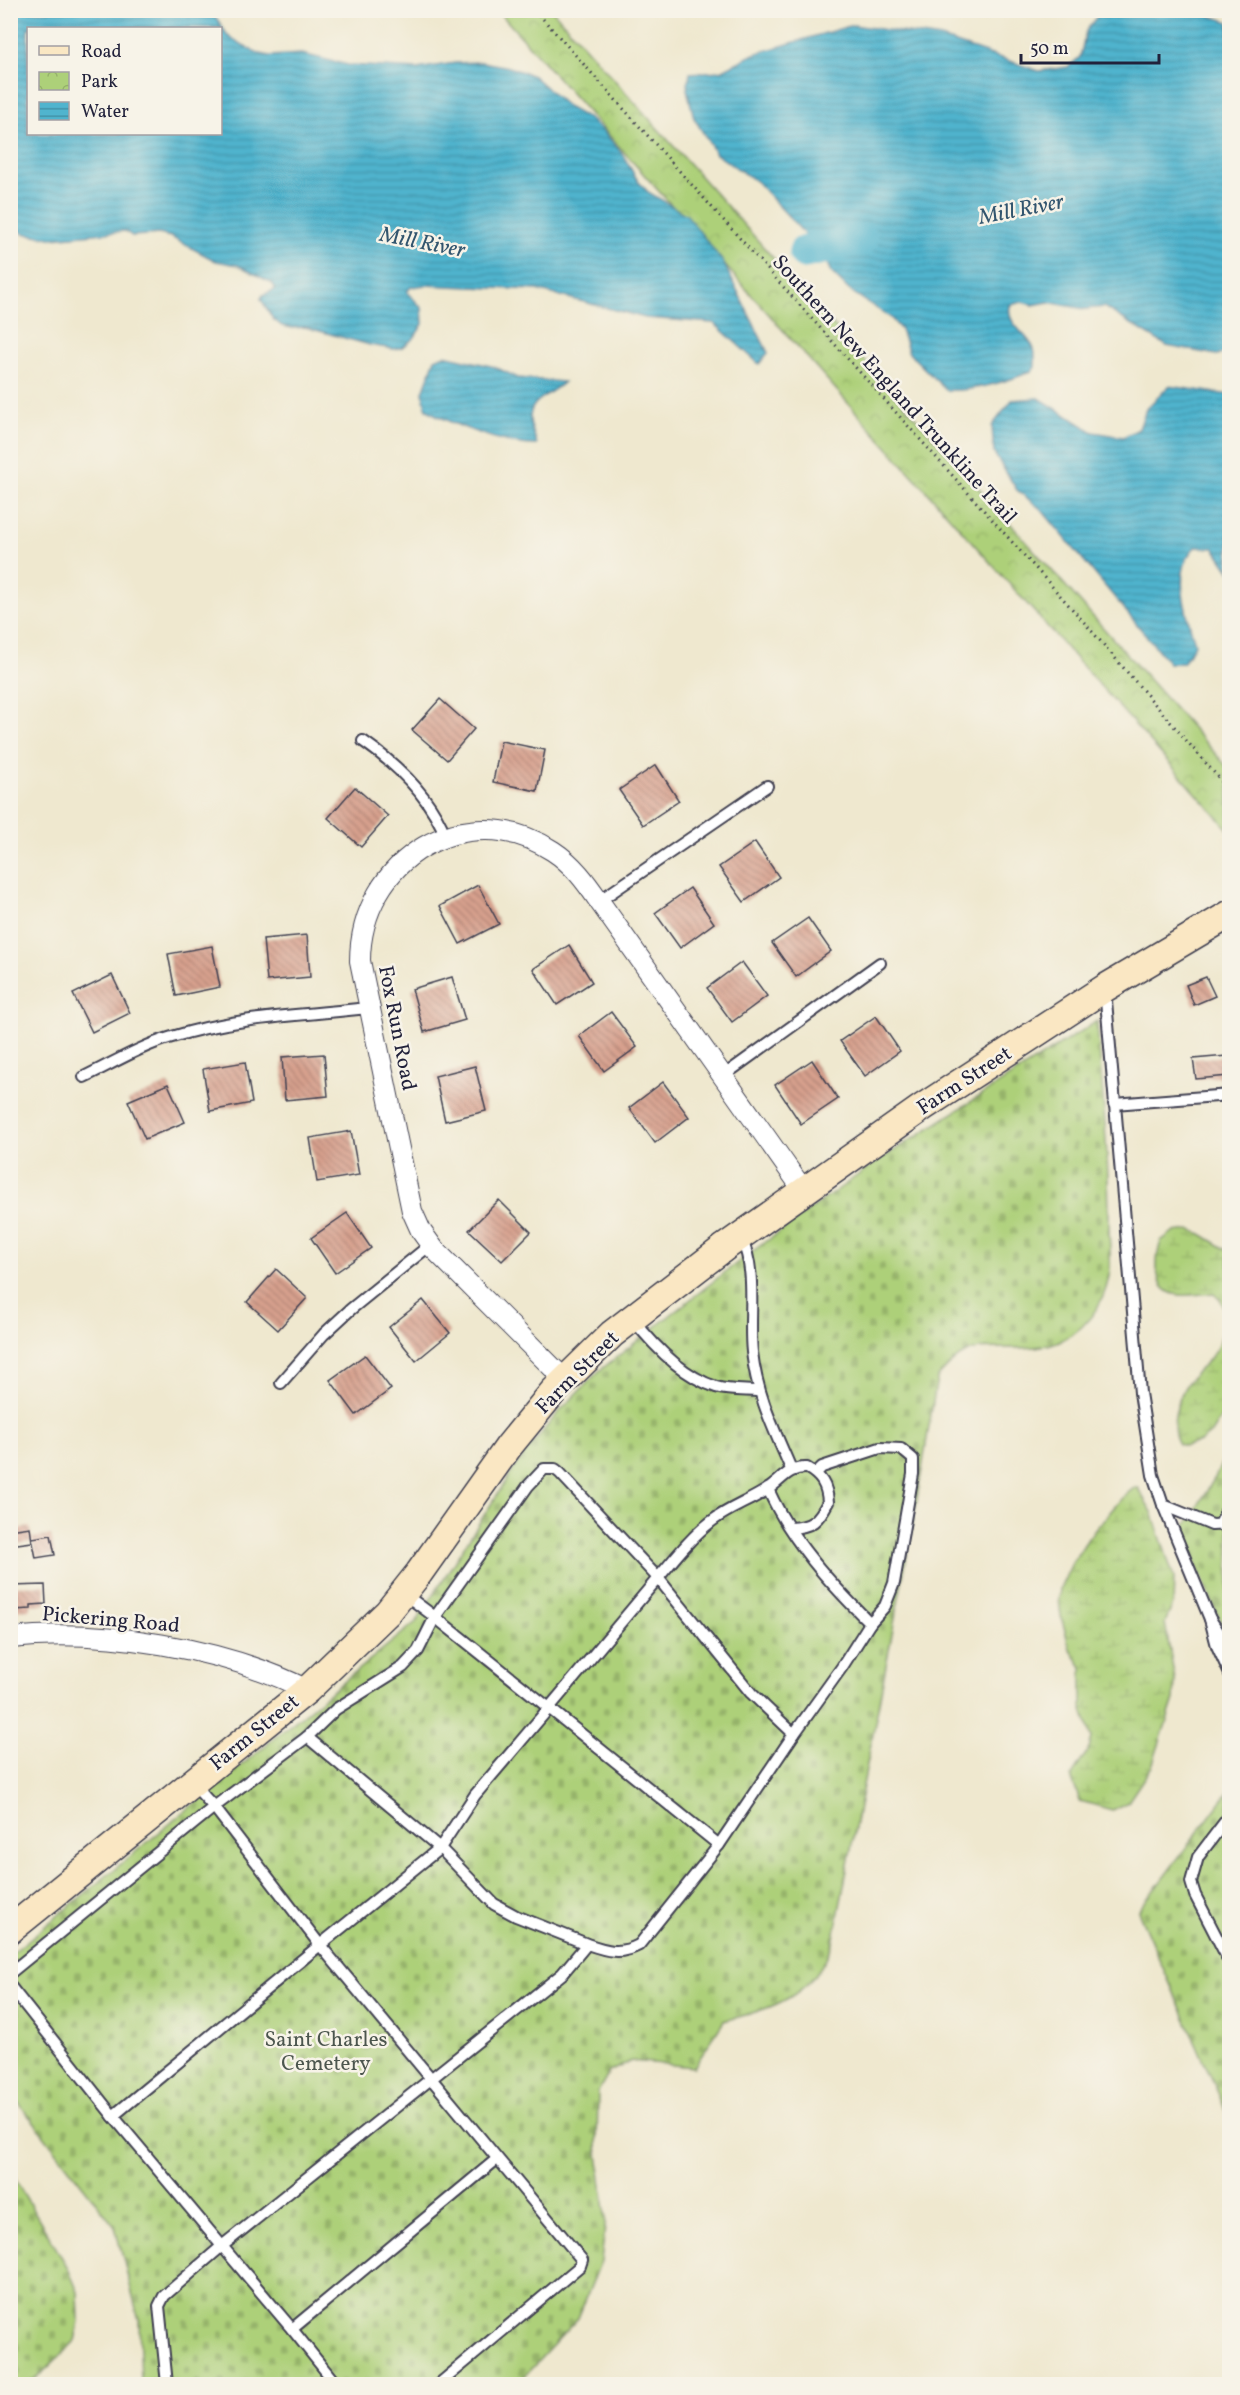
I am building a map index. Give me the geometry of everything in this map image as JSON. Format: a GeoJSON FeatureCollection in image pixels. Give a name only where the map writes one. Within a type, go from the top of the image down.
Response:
{"type":"FeatureCollection","features":[{"type":"Feature","properties":{"kind":"street","name":"Fox Run Road"},"geometry":{"type":"LineString","coordinates":[[564,1379],[430,1245],[412,1211],[360,961],[362,935],[369,909],[381,886],[397,866],[418,850],[446,837],[466,832],[492,831],[530,839],[554,851],[574,868],[599,901],[804,1191]]}},
{"type":"Feature","properties":{"kind":"street","name":"Farm Street"},"geometry":{"type":"LineString","coordinates":[[10,1930],[307,1690],[348,1652],[403,1593],[509,1446],[564,1379],[632,1318],[740,1236],[923,1107],[1105,988],[1230,914]]}},
{"type":"Feature","properties":{"kind":"street","name":"Pickering Road"},"geometry":{"type":"LineString","coordinates":[[10,1638],[46,1635],[146,1642],[237,1660],[276,1674],[307,1690]]}},
{"type":"Feature","properties":{"kind":"lane"},"geometry":{"type":"LineString","coordinates":[[363,741],[381,753],[413,783],[438,818],[446,837]]}},
{"type":"Feature","properties":{"kind":"lane"},"geometry":{"type":"LineString","coordinates":[[599,901],[768,786]]}},
{"type":"Feature","properties":{"kind":"lane"},"geometry":{"type":"LineString","coordinates":[[723,1076],[880,963]]}},
{"type":"Feature","properties":{"kind":"lane"},"geometry":{"type":"LineString","coordinates":[[1105,988],[1140,1393],[1153,1475],[1210,1619],[1217,1646],[1230,1674]]}},
{"type":"Feature","properties":{"kind":"lane"},"geometry":{"type":"LineString","coordinates":[[84,1077],[171,1037],[205,1028],[369,1008]]}},
{"type":"Feature","properties":{"kind":"lane"},"geometry":{"type":"LineString","coordinates":[[1114,1104],[1230,1095]]}},
{"type":"Feature","properties":{"kind":"lane"},"geometry":{"type":"LineString","coordinates":[[740,1236],[746,1247],[748,1261],[752,1350],[758,1391],[791,1469]]}},
{"type":"Feature","properties":{"kind":"lane"},"geometry":{"type":"LineString","coordinates":[[281,1383],[324,1334],[430,1245]]}},
{"type":"Feature","properties":{"kind":"lane"},"geometry":{"type":"LineString","coordinates":[[632,1318],[649,1339],[674,1362],[699,1378],[715,1387],[758,1391]]}},
{"type":"Feature","properties":{"kind":"lane"},"geometry":{"type":"LineString","coordinates":[[307,1737],[440,1848],[494,1904],[516,1916],[610,1952],[627,1951],[639,1945],[719,1845],[870,1623],[885,1606],[894,1583],[913,1474],[913,1459],[901,1449],[880,1448],[822,1467],[816,1473]]}},
{"type":"Feature","properties":{"kind":"lane"},"geometry":{"type":"LineString","coordinates":[[113,2116],[440,1848],[475,1795],[689,1542],[712,1521],[743,1501],[768,1489],[791,1469],[807,1468],[816,1473],[827,1488],[828,1502],[814,1522],[804,1527],[790,1528]]}},
{"type":"Feature","properties":{"kind":"lane"},"geometry":{"type":"LineString","coordinates":[[10,1973],[214,1807],[307,1737],[336,1709],[403,1667],[418,1651],[435,1617],[528,1486],[544,1469],[555,1469],[560,1473],[658,1578],[752,1693],[794,1734]]}},
{"type":"Feature","properties":{"kind":"lane"},"geometry":{"type":"LineString","coordinates":[[768,1489],[790,1528],[831,1584],[870,1623]]}},
{"type":"Feature","properties":{"kind":"lane"},"geometry":{"type":"LineString","coordinates":[[1163,1505],[1212,1525],[1225,1525],[1230,1502]]}},
{"type":"Feature","properties":{"kind":"lane"},"geometry":{"type":"LineString","coordinates":[[403,1593],[719,1845]]}},
{"type":"Feature","properties":{"kind":"lane"},"geometry":{"type":"LineString","coordinates":[[1210,1619],[1230,1650]]}},
{"type":"Feature","properties":{"kind":"lane"},"geometry":{"type":"LineString","coordinates":[[192,1782],[214,1807],[320,1945],[582,2260],[580,2266],[439,2385]]}},
{"type":"Feature","properties":{"kind":"lane"},"geometry":{"type":"LineString","coordinates":[[1230,1815],[1198,1857],[1191,1882],[1195,1895],[1230,1963]]}},
{"type":"Feature","properties":{"kind":"lane"},"geometry":{"type":"LineString","coordinates":[[167,2385],[159,2306],[164,2296],[222,2246],[562,1974],[587,1944]]}},
{"type":"Feature","properties":{"kind":"lane"},"geometry":{"type":"LineString","coordinates":[[10,1986],[113,2116],[292,2329],[336,2385]]}},
{"type":"Feature","properties":{"kind":"lane"},"geometry":{"type":"LineString","coordinates":[[292,2329],[497,2159]]}},
{"type":"Feature","properties":{"kind":"path","name":"Southern New England Trunkline Trail"},"geometry":{"type":"LineString","coordinates":[[535,10],[1083,621],[1230,790]]}},
{"type":"Feature","properties":{"kind":"green space"},"geometry":{"type":"Polygon","coordinates":[[[498,11],[553,11],[1229,769],[1229,830],[498,11]]]}},
{"type":"Feature","properties":{"kind":"green space","name":"Saint Charles Cemetery"},"geometry":{"type":"Polygon","coordinates":[[[1097,1021],[1107,1149],[1110,1258],[1109,1276],[1102,1298],[1083,1326],[1064,1339],[1044,1346],[986,1348],[968,1352],[955,1360],[937,1378],[912,1529],[833,1943],[814,1976],[803,1988],[790,1997],[760,2011],[724,2021],[694,2067],[631,2061],[609,2072],[598,2092],[597,2146],[606,2218],[601,2261],[578,2318],[517,2384],[141,2384],[139,2320],[115,2227],[11,2093],[11,1954],[416,1622],[520,1459],[557,1414],[599,1371],[742,1259],[876,1162],[1097,1021]]]}},
{"type":"Feature","properties":{"kind":"green space"},"geometry":{"type":"Polygon","coordinates":[[[1191,1230],[1229,1251],[1229,1405],[1211,1433],[1200,1442],[1185,1446],[1179,1444],[1174,1429],[1178,1404],[1188,1382],[1215,1350],[1222,1333],[1225,1315],[1220,1299],[1214,1293],[1180,1295],[1171,1293],[1160,1282],[1157,1266],[1161,1241],[1173,1232],[1191,1230]]]}},
{"type":"Feature","properties":{"kind":"green space"},"geometry":{"type":"Polygon","coordinates":[[[1229,1446],[1229,1641],[1182,1532],[1216,1476],[1229,1446]]]}},
{"type":"Feature","properties":{"kind":"green space"},"geometry":{"type":"Polygon","coordinates":[[[1137,1487],[1152,1512],[1174,1578],[1173,1604],[1165,1623],[1175,1680],[1174,1699],[1152,1766],[1128,1802],[1112,1810],[1080,1801],[1071,1777],[1089,1749],[1092,1738],[1082,1707],[1082,1667],[1070,1649],[1059,1600],[1060,1589],[1072,1563],[1089,1537],[1122,1498],[1137,1487]]]}},
{"type":"Feature","properties":{"kind":"green space"},"geometry":{"type":"Polygon","coordinates":[[[1229,1791],[1229,2118],[1138,1911],[1229,1791]]]}},
{"type":"Feature","properties":{"kind":"green space"},"geometry":{"type":"Polygon","coordinates":[[[10,2171],[67,2266],[78,2292],[79,2321],[75,2341],[38,2377],[27,2384],[11,2384],[10,2171]]]}},
{"type":"Feature","properties":{"kind":"water"},"geometry":{"type":"Polygon","coordinates":[[[10,11],[207,11],[217,19],[228,36],[256,53],[270,56],[302,54],[348,65],[417,69],[455,63],[482,62],[509,67],[533,76],[569,108],[589,119],[603,131],[621,152],[638,181],[648,192],[687,215],[723,262],[768,353],[759,364],[714,323],[646,318],[537,290],[425,285],[411,287],[407,292],[422,308],[423,324],[414,338],[403,347],[394,349],[370,345],[305,327],[282,326],[273,319],[261,299],[263,295],[276,289],[272,283],[238,265],[216,261],[171,237],[159,234],[132,236],[125,231],[51,238],[23,233],[11,226],[10,11]]]}},
{"type":"Feature","properties":{"kind":"water"},"geometry":{"type":"Polygon","coordinates":[[[1101,11],[1197,11],[1229,22],[1229,353],[1217,355],[1167,346],[1104,307],[1085,309],[1048,302],[1033,305],[1022,302],[1010,305],[1010,312],[1013,323],[1033,347],[1035,367],[1032,371],[990,385],[946,390],[909,353],[901,330],[891,318],[849,290],[831,272],[822,253],[757,182],[716,154],[694,118],[687,89],[690,73],[721,71],[754,54],[853,25],[941,38],[1039,71],[1068,67],[1080,57],[1086,31],[1101,11]]]}},
{"type":"Feature","properties":{"kind":"water"},"geometry":{"type":"Polygon","coordinates":[[[444,355],[495,367],[518,378],[564,382],[539,400],[531,410],[531,426],[537,445],[511,442],[480,433],[450,422],[426,409],[423,392],[435,359],[444,355]]]}},
{"type":"Feature","properties":{"kind":"water"},"geometry":{"type":"Polygon","coordinates":[[[1169,386],[1229,395],[1229,570],[1214,548],[1195,547],[1188,557],[1182,581],[1183,594],[1195,644],[1183,663],[1169,663],[1041,509],[1017,490],[994,453],[992,426],[1012,400],[1039,398],[1093,432],[1123,437],[1139,429],[1146,409],[1169,386]]]}},
{"type":"Feature","properties":{"kind":"building"},"geometry":{"type":"Polygon","coordinates":[[[440,699],[474,729],[447,760],[412,730],[440,699]]]}},
{"type":"Feature","properties":{"kind":"building"},"geometry":{"type":"Polygon","coordinates":[[[501,741],[545,750],[537,791],[493,782],[501,741]]]}},
{"type":"Feature","properties":{"kind":"building"},"geometry":{"type":"Polygon","coordinates":[[[656,765],[679,801],[643,825],[619,790],[656,765]]]}},
{"type":"Feature","properties":{"kind":"building"},"geometry":{"type":"Polygon","coordinates":[[[355,787],[388,816],[361,847],[328,818],[355,787]]]}},
{"type":"Feature","properties":{"kind":"building"},"geometry":{"type":"Polygon","coordinates":[[[755,842],[779,877],[744,902],[719,867],[755,842]]]}},
{"type":"Feature","properties":{"kind":"building"},"geometry":{"type":"Polygon","coordinates":[[[478,885],[499,924],[460,944],[440,906],[478,885]]]}},
{"type":"Feature","properties":{"kind":"building"},"geometry":{"type":"Polygon","coordinates":[[[690,888],[714,923],[680,948],[655,913],[690,888]]]}},
{"type":"Feature","properties":{"kind":"building"},"geometry":{"type":"Polygon","coordinates":[[[808,918],[831,951],[796,977],[772,943],[808,918]]]}},
{"type":"Feature","properties":{"kind":"building"},"geometry":{"type":"Polygon","coordinates":[[[307,935],[310,977],[267,981],[263,939],[307,935]]]}},
{"type":"Feature","properties":{"kind":"building"},"geometry":{"type":"Polygon","coordinates":[[[569,945],[592,982],[557,1005],[533,969],[569,945]]]}},
{"type":"Feature","properties":{"kind":"building"},"geometry":{"type":"Polygon","coordinates":[[[212,946],[220,987],[176,996],[168,954],[212,946]]]}},
{"type":"Feature","properties":{"kind":"building"},"geometry":{"type":"Polygon","coordinates":[[[742,962],[767,996],[732,1022],[707,988],[742,962]]]}},
{"type":"Feature","properties":{"kind":"building"},"geometry":{"type":"Polygon","coordinates":[[[112,975],[130,1013],[92,1032],[73,994],[112,975]]]}},
{"type":"Feature","properties":{"kind":"building"},"geometry":{"type":"Polygon","coordinates":[[[452,977],[465,1020],[424,1032],[412,989],[452,977]]]}},
{"type":"Feature","properties":{"kind":"building"},"geometry":{"type":"Polygon","coordinates":[[[1206,977],[1215,996],[1194,1005],[1186,985],[1206,977]]]}},
{"type":"Feature","properties":{"kind":"building"},"geometry":{"type":"Polygon","coordinates":[[[611,1012],[637,1047],[604,1071],[579,1036],[611,1012]]]}},
{"type":"Feature","properties":{"kind":"building"},"geometry":{"type":"Polygon","coordinates":[[[876,1016],[900,1051],[865,1076],[840,1041],[876,1016]]]}},
{"type":"Feature","properties":{"kind":"building"},"geometry":{"type":"Polygon","coordinates":[[[324,1054],[328,1096],[285,1100],[282,1057],[324,1054]]]}},
{"type":"Feature","properties":{"kind":"building"},"geometry":{"type":"Polygon","coordinates":[[[1227,1056],[1229,1076],[1196,1079],[1193,1059],[1227,1056]]]}},
{"type":"Feature","properties":{"kind":"building"},"geometry":{"type":"Polygon","coordinates":[[[812,1060],[838,1099],[801,1124],[775,1085],[812,1060]]]}},
{"type":"Feature","properties":{"kind":"building"},"geometry":{"type":"Polygon","coordinates":[[[245,1062],[252,1103],[210,1111],[203,1069],[245,1062]]]}},
{"type":"Feature","properties":{"kind":"building"},"geometry":{"type":"Polygon","coordinates":[[[475,1066],[486,1111],[445,1121],[435,1076],[475,1066]]]}},
{"type":"Feature","properties":{"kind":"building"},"geometry":{"type":"Polygon","coordinates":[[[663,1082],[689,1117],[655,1143],[629,1108],[663,1082]]]}},
{"type":"Feature","properties":{"kind":"building"},"geometry":{"type":"Polygon","coordinates":[[[168,1084],[185,1122],[145,1139],[128,1101],[168,1084]]]}},
{"type":"Feature","properties":{"kind":"building"},"geometry":{"type":"Polygon","coordinates":[[[351,1131],[359,1175],[317,1182],[310,1138],[351,1131]]]}},
{"type":"Feature","properties":{"kind":"building"},"geometry":{"type":"Polygon","coordinates":[[[499,1200],[531,1232],[502,1261],[469,1230],[499,1200]]]}},
{"type":"Feature","properties":{"kind":"building"},"geometry":{"type":"Polygon","coordinates":[[[347,1213],[371,1248],[335,1273],[311,1238],[347,1213]]]}},
{"type":"Feature","properties":{"kind":"building"},"geometry":{"type":"Polygon","coordinates":[[[276,1269],[307,1298],[278,1330],[247,1302],[276,1269]]]}},
{"type":"Feature","properties":{"kind":"building"},"geometry":{"type":"Polygon","coordinates":[[[423,1300],[450,1333],[416,1361],[389,1327],[423,1300]]]}},
{"type":"Feature","properties":{"kind":"building"},"geometry":{"type":"Polygon","coordinates":[[[365,1355],[391,1389],[356,1415],[330,1380],[365,1355]]]}},
{"type":"Feature","properties":{"kind":"building"},"geometry":{"type":"Polygon","coordinates":[[[30,1527],[32,1542],[10,1545],[10,1530],[30,1527]]]}},
{"type":"Feature","properties":{"kind":"building"},"geometry":{"type":"Polygon","coordinates":[[[51,1535],[55,1555],[36,1558],[32,1538],[51,1535]]]}},
{"type":"Feature","properties":{"kind":"building"},"geometry":{"type":"Polygon","coordinates":[[[45,1585],[46,1604],[31,1605],[31,1609],[13,1610],[11,1586],[45,1585]]]}},
{"type":"Feature","properties":{"kind":"waterway","name":"Mill River"},"geometry":{"type":"LineString","coordinates":[[805,252],[862,239]]}}]}
